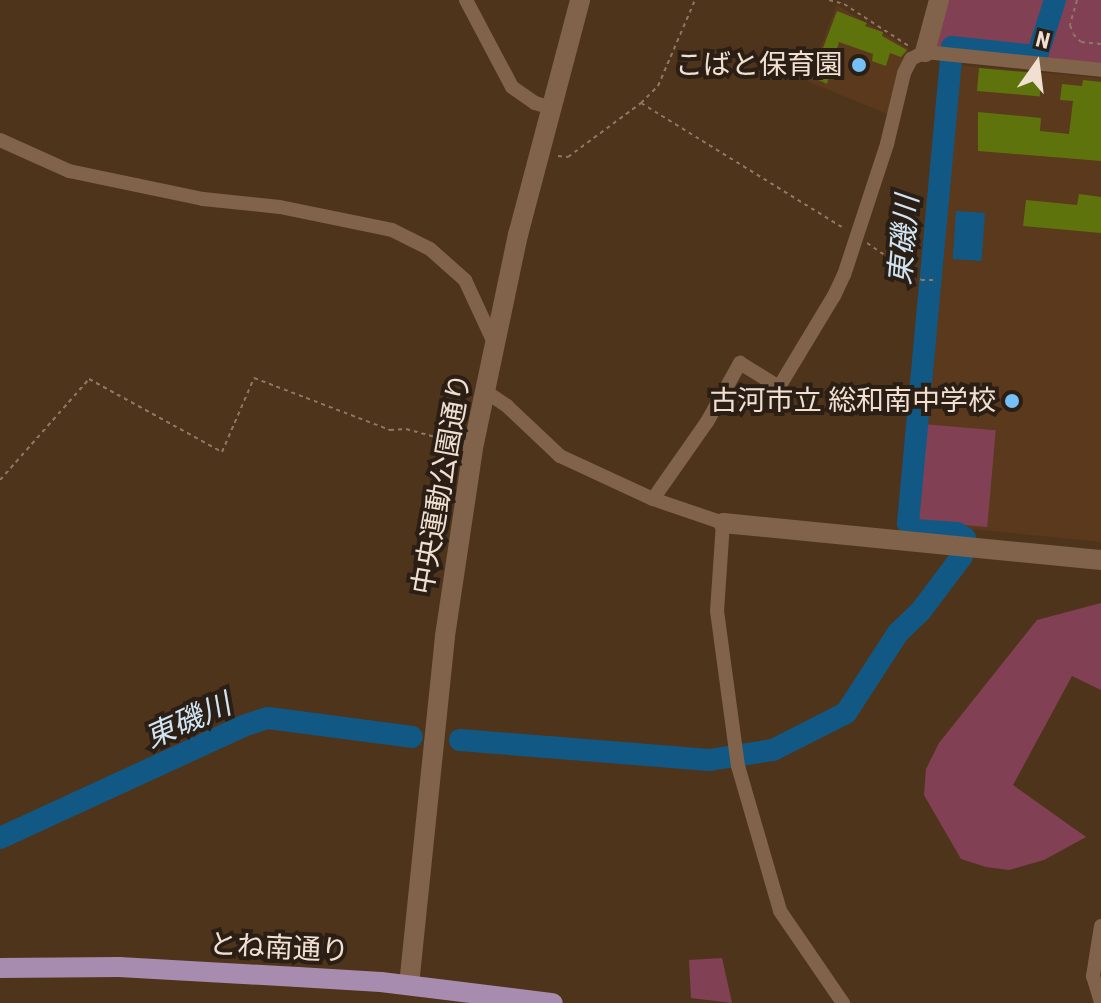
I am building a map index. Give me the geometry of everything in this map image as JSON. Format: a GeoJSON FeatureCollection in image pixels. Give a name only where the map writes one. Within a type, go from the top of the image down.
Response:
{"type":"FeatureCollection","features":[{"type":"Feature","properties":{"kind":"main road","name":"とね南通り"},"geometry":{"type":"LineString","coordinates":[[0,968],[119,967],[409,985],[553,1003]]}},
{"type":"Feature","properties":{"kind":"street"},"geometry":{"type":"LineString","coordinates":[[466,0],[512,87],[535,103],[552,108]]}},
{"type":"Feature","properties":{"kind":"street","name":"中央運動公園通り"},"geometry":{"type":"LineString","coordinates":[[409,985],[447,623],[473,448],[540,153],[580,0]]}},
{"type":"Feature","properties":{"kind":"street"},"geometry":{"type":"LineString","coordinates":[[925,52],[939,0]]}},
{"type":"Feature","properties":{"kind":"street"},"geometry":{"type":"LineString","coordinates":[[653,499],[707,422],[740,363],[779,387],[834,296],[887,144],[904,73],[911,59],[925,52],[1101,70]]}},
{"type":"Feature","properties":{"kind":"street"},"geometry":{"type":"LineString","coordinates":[[0,140],[69,171],[203,199],[280,207],[392,230],[430,249],[465,280],[481,308],[495,345]]}},
{"type":"Feature","properties":{"kind":"street"},"geometry":{"type":"LineString","coordinates":[[485,391],[507,406],[560,456],[653,499],[723,523],[1101,560]]}},
{"type":"Feature","properties":{"kind":"street"},"geometry":{"type":"LineString","coordinates":[[723,523],[717,611],[737,760],[780,911],[843,1003]]}},
{"type":"Feature","properties":{"kind":"street"},"geometry":{"type":"LineString","coordinates":[[1101,926],[1093,976],[1101,1002]]}},
{"type":"Feature","properties":{"kind":"path"},"geometry":{"type":"LineString","coordinates":[[540,153],[568,157],[641,103],[658,86],[695,0]]}},
{"type":"Feature","properties":{"kind":"path"},"geometry":{"type":"LineString","coordinates":[[829,0],[844,4],[925,52]]}},
{"type":"Feature","properties":{"kind":"path"},"geometry":{"type":"LineString","coordinates":[[1077,0],[1070,25],[1073,34],[1081,42],[1101,44]]}},
{"type":"Feature","properties":{"kind":"path"},"geometry":{"type":"LineString","coordinates":[[641,103],[857,236],[921,280],[934,280]]}},
{"type":"Feature","properties":{"kind":"path"},"geometry":{"type":"LineString","coordinates":[[0,480],[89,379],[222,452],[254,378],[390,430],[406,429],[473,448]]}},
{"type":"Feature","properties":{"kind":"shaded area"},"geometry":{"type":"Polygon","coordinates":[[[939,0],[1101,0],[1101,63],[925,52],[939,0]]]}},
{"type":"Feature","properties":{"kind":"shaded area","name":"こばと保育園"},"geometry":{"type":"Polygon","coordinates":[[[837,5],[909,49],[892,116],[807,81],[837,5]]]}},
{"type":"Feature","properties":{"kind":"shaded area","name":"古河市立 総和南中学校"},"geometry":{"type":"Polygon","coordinates":[[[955,65],[1101,78],[1101,542],[910,523],[955,65]]]}},
{"type":"Feature","properties":{"kind":"shaded area"},"geometry":{"type":"Polygon","coordinates":[[[923,424],[996,430],[987,527],[915,521],[923,424]]]}},
{"type":"Feature","properties":{"kind":"shaded area"},"geometry":{"type":"Polygon","coordinates":[[[1101,603],[1101,690],[1072,676],[1013,785],[1086,837],[1044,860],[1009,870],[961,859],[924,795],[926,769],[939,743],[1037,620],[1101,603]]]}},
{"type":"Feature","properties":{"kind":"shaded area"},"geometry":{"type":"Polygon","coordinates":[[[722,958],[732,1003],[691,998],[689,960],[722,958]]]}},
{"type":"Feature","properties":{"kind":"water"},"geometry":{"type":"Polygon","coordinates":[[[956,211],[985,213],[982,261],[953,259],[956,211]]]}},
{"type":"Feature","properties":{"kind":"building"},"geometry":{"type":"Polygon","coordinates":[[[837,11],[867,23],[865,26],[883,32],[882,36],[907,50],[901,57],[890,53],[886,66],[872,61],[873,54],[839,42],[827,84],[812,77],[837,11]]]}},
{"type":"Feature","properties":{"kind":"building"},"geometry":{"type":"Polygon","coordinates":[[[979,68],[1042,73],[1040,96],[977,91],[979,68]]]}},
{"type":"Feature","properties":{"kind":"building"},"geometry":{"type":"Polygon","coordinates":[[[1083,80],[1101,82],[1101,161],[978,151],[978,112],[1041,118],[1040,131],[1069,134],[1073,101],[1060,100],[1062,84],[1082,86],[1083,80]]]}},
{"type":"Feature","properties":{"kind":"building"},"geometry":{"type":"Polygon","coordinates":[[[1079,194],[1101,197],[1101,233],[1023,226],[1026,200],[1077,205],[1079,194]]]}},
{"type":"Feature","properties":{"kind":"waterway","name":"東磯川"},"geometry":{"type":"LineString","coordinates":[[965,538],[957,533],[915,530],[908,523],[952,47],[1037,56],[1055,0]]}},
{"type":"Feature","properties":{"kind":"waterway","name":"東磯川"},"geometry":{"type":"LineString","coordinates":[[460,740],[709,760],[773,750],[846,713],[898,633],[920,612],[962,556]]}},
{"type":"Feature","properties":{"kind":"waterway","name":"東磯川"},"geometry":{"type":"LineString","coordinates":[[0,838],[243,726],[268,718],[412,737]]}},
{"type":"Feature","properties":{"kind":"place","name":"こばと保育園"},"geometry":{"type":"Point","coordinates":[859,65]}},
{"type":"Feature","properties":{"kind":"place","name":"古河市立 総和南中学校"},"geometry":{"type":"Point","coordinates":[1012,401]}}]}
